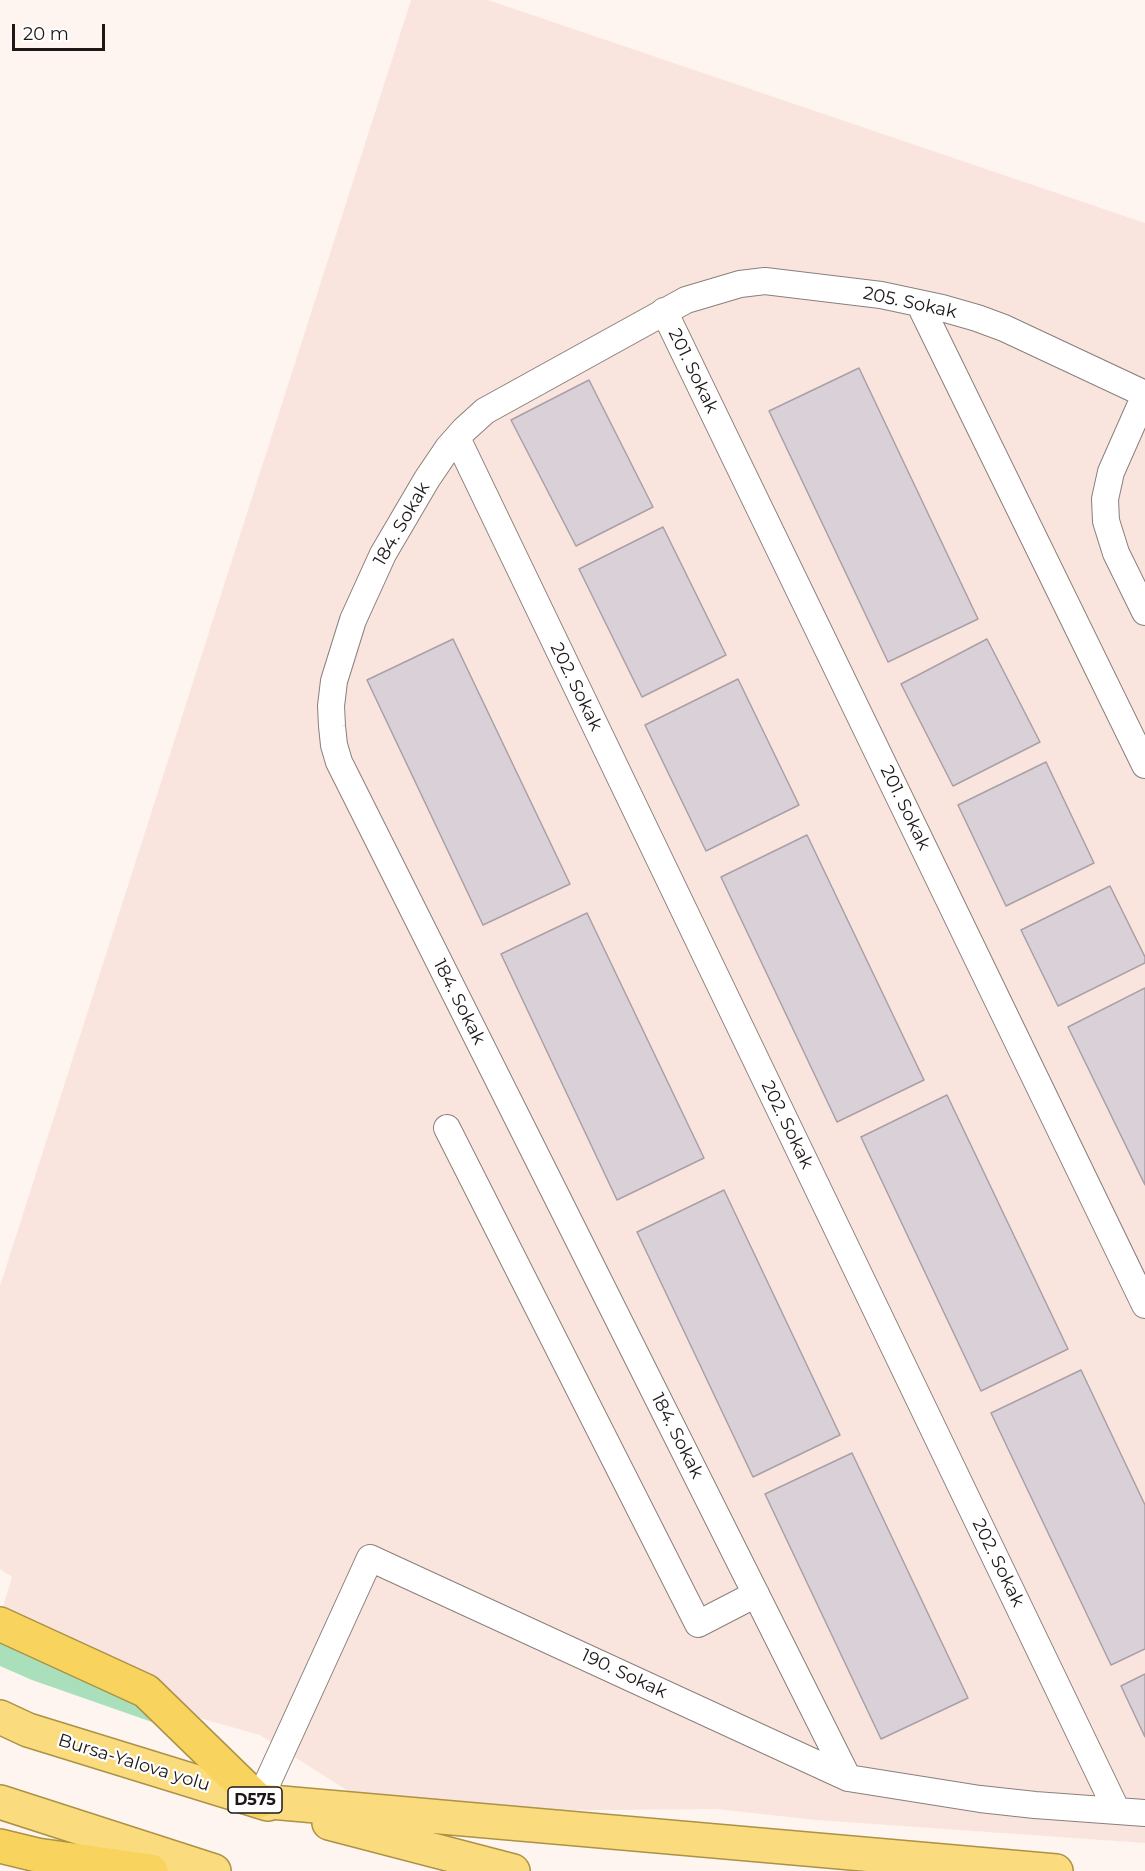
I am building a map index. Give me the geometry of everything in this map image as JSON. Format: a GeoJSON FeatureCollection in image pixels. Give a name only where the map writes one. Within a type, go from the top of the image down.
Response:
{"type":"FeatureCollection","features":[{"type":"Feature","properties":{"kind":"highway"},"geometry":{"type":"LineString","coordinates":[[0,1624],[146,1691],[259,1801],[1056,1871]]}},
{"type":"Feature","properties":{"kind":"highway","name":"Bursa-Yalova yolu"},"geometry":{"type":"LineString","coordinates":[[0,1717],[28,1730],[324,1821],[513,1871]]}},
{"type":"Feature","properties":{"kind":"highway"},"geometry":{"type":"LineString","coordinates":[[0,1802],[214,1871]]}},
{"type":"Feature","properties":{"kind":"highway"},"geometry":{"type":"LineString","coordinates":[[0,1846],[37,1855],[151,1871]]}},
{"type":"Feature","properties":{"kind":"street","name":"205. Sokak"},"geometry":{"type":"LineString","coordinates":[[664,312],[686,300],[714,290],[765,281],[881,295],[977,318],[1004,328],[1145,395]]}},
{"type":"Feature","properties":{"kind":"street"},"geometry":{"type":"LineString","coordinates":[[920,303],[1145,765]]}},
{"type":"Feature","properties":{"kind":"street","name":"184. Sokak"},"geometry":{"type":"LineString","coordinates":[[664,312],[485,411],[457,438],[427,479],[394,532],[353,620],[334,681],[331,706],[334,745],[339,762],[848,1778]]}},
{"type":"Feature","properties":{"kind":"street","name":"201. Sokak"},"geometry":{"type":"LineString","coordinates":[[664,312],[1145,1305]]}},
{"type":"Feature","properties":{"kind":"street"},"geometry":{"type":"LineString","coordinates":[[1145,395],[1111,472],[1105,498],[1106,521],[1116,553],[1145,612]]}},
{"type":"Feature","properties":{"kind":"street","name":"202. Sokak"},"geometry":{"type":"LineString","coordinates":[[457,438],[1117,1811]]}},
{"type":"Feature","properties":{"kind":"street"},"geometry":{"type":"LineString","coordinates":[[447,1128],[698,1624],[756,1594]]}},
{"type":"Feature","properties":{"kind":"street","name":"190. Sokak"},"geometry":{"type":"LineString","coordinates":[[259,1801],[370,1558],[848,1778],[980,1799],[1145,1813]]}},
{"type":"Feature","properties":{"kind":"shaded area"},"geometry":{"type":"Polygon","coordinates":[[[411,0],[488,0],[1145,223],[1145,1843],[816,1820],[716,1809],[381,1812],[260,1735],[0,1662],[0,1617],[12,1577],[0,1569],[0,1286],[411,0]]]}},
{"type":"Feature","properties":{"kind":"green space"},"geometry":{"type":"Polygon","coordinates":[[[0,1635],[122,1689],[169,1726],[32,1680],[0,1666],[0,1635]]]}},
{"type":"Feature","properties":{"kind":"building"},"geometry":{"type":"Polygon","coordinates":[[[859,368],[978,619],[888,662],[769,411],[859,368]]]}},
{"type":"Feature","properties":{"kind":"building"},"geometry":{"type":"Polygon","coordinates":[[[589,380],[653,507],[576,546],[511,420],[589,380]]]}},
{"type":"Feature","properties":{"kind":"building"},"geometry":{"type":"Polygon","coordinates":[[[663,527],[726,655],[642,697],[579,569],[663,527]]]}},
{"type":"Feature","properties":{"kind":"building"},"geometry":{"type":"Polygon","coordinates":[[[453,639],[570,884],[483,925],[367,680],[453,639]]]}},
{"type":"Feature","properties":{"kind":"building"},"geometry":{"type":"Polygon","coordinates":[[[987,639],[1040,742],[953,786],[901,684],[987,639]]]}},
{"type":"Feature","properties":{"kind":"building"},"geometry":{"type":"Polygon","coordinates":[[[738,679],[799,805],[706,851],[645,725],[738,679]]]}},
{"type":"Feature","properties":{"kind":"building"},"geometry":{"type":"Polygon","coordinates":[[[1046,762],[1094,863],[1006,906],[958,805],[1046,762]]]}},
{"type":"Feature","properties":{"kind":"building"},"geometry":{"type":"Polygon","coordinates":[[[807,835],[924,1080],[837,1122],[721,877],[807,835]]]}},
{"type":"Feature","properties":{"kind":"building"},"geometry":{"type":"Polygon","coordinates":[[[1110,886],[1145,957],[1145,963],[1058,1006],[1021,930],[1110,886]]]}},
{"type":"Feature","properties":{"kind":"building"},"geometry":{"type":"Polygon","coordinates":[[[587,913],[704,1158],[617,1200],[501,954],[587,913]]]}},
{"type":"Feature","properties":{"kind":"building"},"geometry":{"type":"Polygon","coordinates":[[[1145,988],[1145,1185],[1068,1027],[1145,988]]]}},
{"type":"Feature","properties":{"kind":"building"},"geometry":{"type":"Polygon","coordinates":[[[947,1095],[1068,1349],[981,1391],[861,1137],[947,1095]]]}},
{"type":"Feature","properties":{"kind":"building"},"geometry":{"type":"Polygon","coordinates":[[[724,1190],[840,1435],[753,1477],[637,1232],[724,1190]]]}},
{"type":"Feature","properties":{"kind":"building"},"geometry":{"type":"Polygon","coordinates":[[[1081,1370],[1145,1505],[1145,1649],[1111,1665],[991,1413],[1081,1370]]]}},
{"type":"Feature","properties":{"kind":"building"},"geometry":{"type":"Polygon","coordinates":[[[852,1453],[968,1698],[881,1739],[765,1494],[852,1453]]]}},
{"type":"Feature","properties":{"kind":"building"},"geometry":{"type":"Polygon","coordinates":[[[1145,1674],[1145,1737],[1121,1686],[1145,1674]]]}}]}
